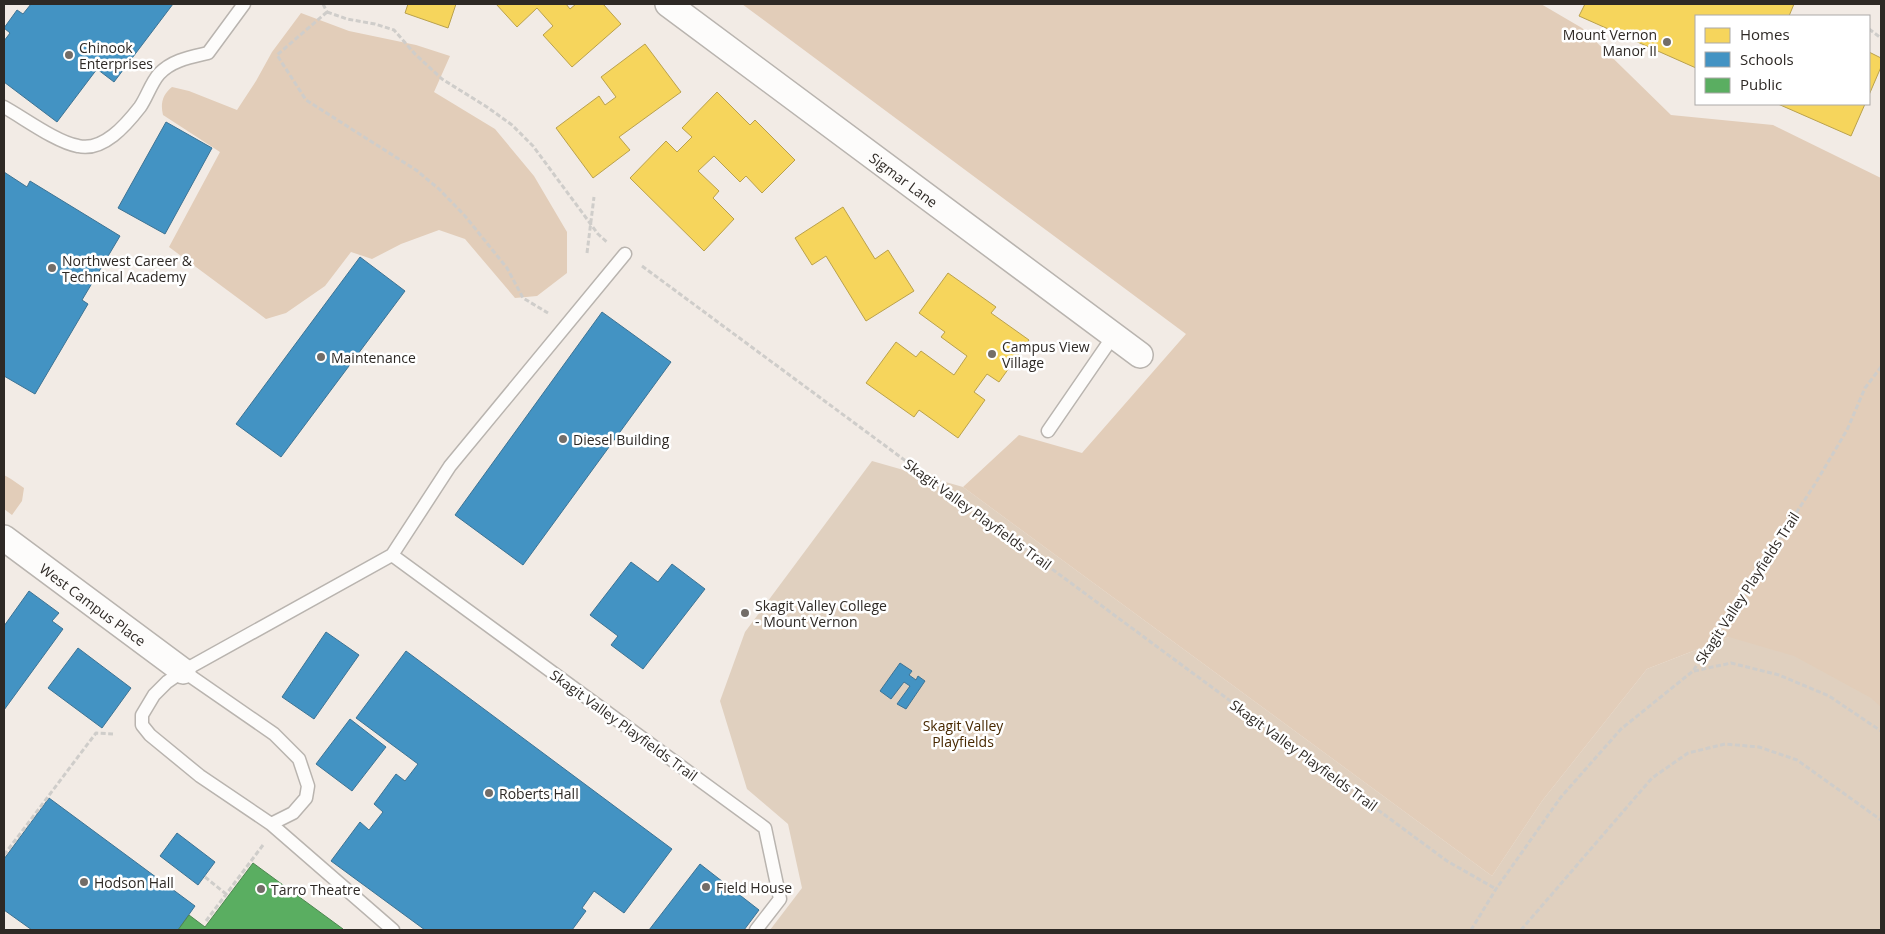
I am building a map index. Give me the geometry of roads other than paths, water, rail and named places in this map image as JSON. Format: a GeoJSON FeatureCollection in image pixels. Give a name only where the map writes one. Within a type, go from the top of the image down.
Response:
{"type":"FeatureCollection","features":[{"type":"Feature","properties":{"kind":"street","name":"Sigmar Lane"},"geometry":{"type":"LineString","coordinates":[[668,4],[1140,355]]}},
{"type":"Feature","properties":{"kind":"street","name":"West Campus Place"},"geometry":{"type":"LineString","coordinates":[[4,538],[183,671]]}},
{"type":"Feature","properties":{"kind":"lane"},"geometry":{"type":"LineString","coordinates":[[4,107],[77,146],[92,148],[119,131],[140,107],[160,74],[180,60],[208,54],[244,4]]}},
{"type":"Feature","properties":{"kind":"lane"},"geometry":{"type":"LineString","coordinates":[[392,930],[271,824],[200,776],[150,735],[142,725],[142,715],[154,695],[167,682],[183,671],[392,555],[450,466],[625,254]]}},
{"type":"Feature","properties":{"kind":"lane"},"geometry":{"type":"LineString","coordinates":[[1048,431],[1114,335]]}},
{"type":"Feature","properties":{"kind":"lane","name":"Skagit Valley Playfields Trail"},"geometry":{"type":"LineString","coordinates":[[392,555],[765,828],[780,899],[756,930]]}},
{"type":"Feature","properties":{"kind":"lane"},"geometry":{"type":"LineString","coordinates":[[183,671],[274,734],[299,759],[308,786],[306,798],[292,813],[271,824]]}},
{"type":"Feature","properties":{"kind":"place","name":"Mount Vernon Manor II"},"geometry":{"type":"Point","coordinates":[1667,42]}},
{"type":"Feature","properties":{"kind":"place","name":"Chinook Enterprises"},"geometry":{"type":"Point","coordinates":[69,55]}},
{"type":"Feature","properties":{"kind":"place","name":"Northwest Career & Technical Academy"},"geometry":{"type":"Point","coordinates":[52,268]}},
{"type":"Feature","properties":{"kind":"place","name":"Campus View Village"},"geometry":{"type":"Point","coordinates":[992,354]}},
{"type":"Feature","properties":{"kind":"place","name":"Maintenance"},"geometry":{"type":"Point","coordinates":[321,357]}},
{"type":"Feature","properties":{"kind":"place","name":"Diesel Building"},"geometry":{"type":"Point","coordinates":[563,439]}},
{"type":"Feature","properties":{"kind":"place","name":"Skagit Valley College - Mount Vernon"},"geometry":{"type":"Point","coordinates":[745,613]}},
{"type":"Feature","properties":{"kind":"place","name":"Roberts Hall"},"geometry":{"type":"Point","coordinates":[489,793]}},
{"type":"Feature","properties":{"kind":"place","name":"Hodson Hall"},"geometry":{"type":"Point","coordinates":[84,882]}},
{"type":"Feature","properties":{"kind":"place","name":"Field House"},"geometry":{"type":"Point","coordinates":[706,887]}},
{"type":"Feature","properties":{"kind":"place","name":"Tarro Theatre"},"geometry":{"type":"Point","coordinates":[261,889]}},
{"type":"Feature","properties":{"kind":"park label","name":"Skagit Valley Playfields"},"geometry":{"type":"Point","coordinates":[963,734]}}]}
